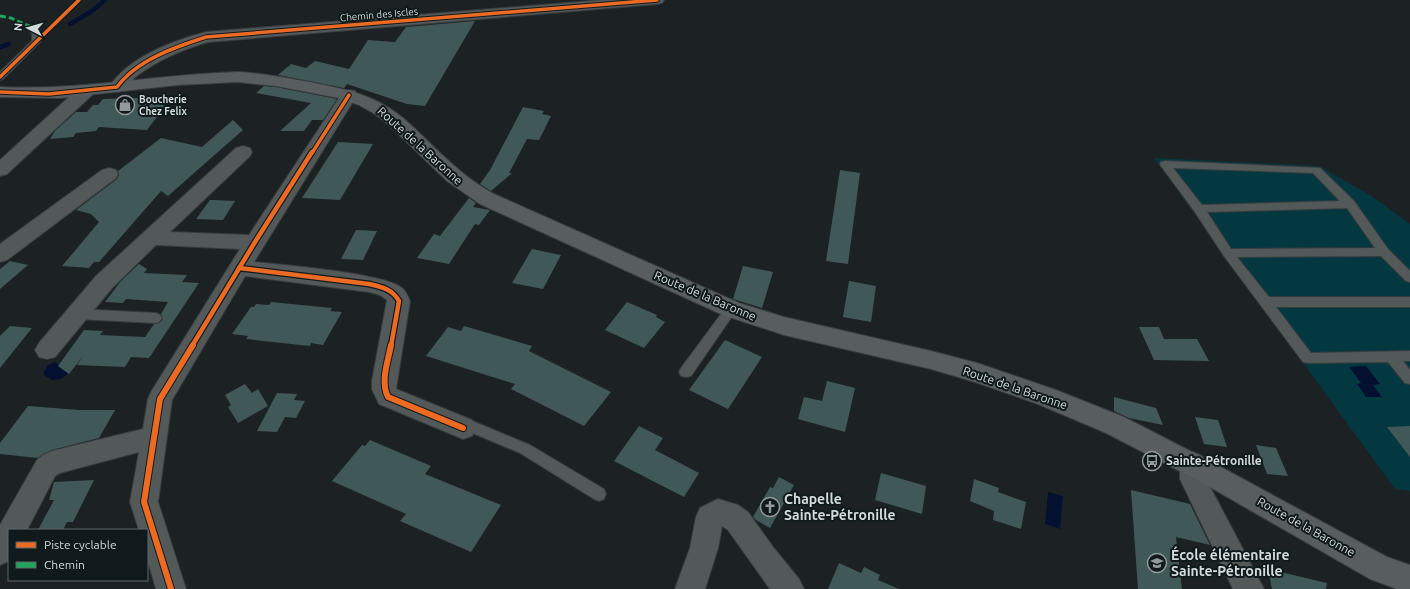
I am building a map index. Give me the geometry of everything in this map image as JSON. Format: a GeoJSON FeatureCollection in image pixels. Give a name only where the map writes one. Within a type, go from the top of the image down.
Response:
{"type":"FeatureCollection","features":[{"type":"Feature","properties":{"kind":"main road","name":"Route de la Baronne"},"geometry":{"type":"LineString","coordinates":[[0,92],[42,94],[193,80],[250,78],[277,81],[349,95],[374,105],[389,116],[447,172],[478,194],[731,309],[784,326],[931,360],[1009,383],[1115,425],[1193,464],[1380,569],[1410,579]]}},
{"type":"Feature","properties":{"kind":"street","name":"Chemin des Iscles"},"geometry":{"type":"LineString","coordinates":[[117,88],[124,77],[133,71],[179,46],[206,37],[657,0]]}},
{"type":"Feature","properties":{"kind":"street"},"geometry":{"type":"LineString","coordinates":[[0,170],[39,136],[86,91]]}},
{"type":"Feature","properties":{"kind":"street"},"geometry":{"type":"LineString","coordinates":[[171,589],[144,502],[160,399],[258,237],[349,95]]}},
{"type":"Feature","properties":{"kind":"street"},"geometry":{"type":"LineString","coordinates":[[47,350],[104,282],[243,152]]}},
{"type":"Feature","properties":{"kind":"street"},"geometry":{"type":"LineString","coordinates":[[0,255],[109,174]]}},
{"type":"Feature","properties":{"kind":"street"},"geometry":{"type":"LineString","coordinates":[[155,233],[258,237]]}},
{"type":"Feature","properties":{"kind":"street"},"geometry":{"type":"LineString","coordinates":[[239,268],[344,280],[387,289],[395,294],[399,301],[384,381],[388,397],[463,428]]}},
{"type":"Feature","properties":{"kind":"street"},"geometry":{"type":"LineString","coordinates":[[13,529],[46,468],[52,463],[154,437]]}},
{"type":"Feature","properties":{"kind":"street"},"geometry":{"type":"LineString","coordinates":[[1193,464],[1193,479],[1197,489],[1249,589]]}},
{"type":"Feature","properties":{"kind":"street"},"geometry":{"type":"LineString","coordinates":[[690,589],[704,548],[710,517],[718,512],[728,514],[738,521],[763,557],[790,589]]}},
{"type":"Feature","properties":{"kind":"street"},"geometry":{"type":"LineString","coordinates":[[8,537],[0,553],[8,565]]}},
{"type":"Feature","properties":{"kind":"lane"},"geometry":{"type":"LineString","coordinates":[[0,77],[36,42],[36,34],[31,27]]}},
{"type":"Feature","properties":{"kind":"lane"},"geometry":{"type":"LineString","coordinates":[[1410,278],[1384,252],[1350,204],[1316,170],[1165,164],[1199,209],[1228,253],[1308,358],[1410,356]]}},
{"type":"Feature","properties":{"kind":"lane"},"geometry":{"type":"LineString","coordinates":[[1199,209],[1350,204]]}},
{"type":"Feature","properties":{"kind":"lane"},"geometry":{"type":"LineString","coordinates":[[1228,253],[1384,252]]}},
{"type":"Feature","properties":{"kind":"lane"},"geometry":{"type":"LineString","coordinates":[[1265,302],[1410,302]]}},
{"type":"Feature","properties":{"kind":"lane"},"geometry":{"type":"LineString","coordinates":[[686,372],[731,309]]}},
{"type":"Feature","properties":{"kind":"lane"},"geometry":{"type":"LineString","coordinates":[[77,314],[156,318]]}},
{"type":"Feature","properties":{"kind":"lane"},"geometry":{"type":"LineString","coordinates":[[1391,356],[1410,379]]}},
{"type":"Feature","properties":{"kind":"lane"},"geometry":{"type":"LineString","coordinates":[[463,428],[470,426],[525,449],[599,494]]}},
{"type":"Feature","properties":{"kind":"shaded area"},"geometry":{"type":"Polygon","coordinates":[[[1154,158],[1319,166],[1373,197],[1410,224],[1410,491],[1395,489],[1154,158]]]}},
{"type":"Feature","properties":{"kind":"shaded area"},"geometry":{"type":"Polygon","coordinates":[[[55,362],[69,373],[61,379],[52,380],[44,375],[44,372],[48,365],[55,362]]]}},
{"type":"Feature","properties":{"kind":"shaded area"},"geometry":{"type":"Polygon","coordinates":[[[1366,366],[1380,384],[1373,385],[1382,397],[1366,397],[1357,384],[1361,383],[1349,367],[1366,366]]]}},
{"type":"Feature","properties":{"kind":"shaded area"},"geometry":{"type":"Polygon","coordinates":[[[1048,492],[1063,496],[1060,529],[1045,524],[1048,492]]]}},
{"type":"Feature","properties":{"kind":"building"},"geometry":{"type":"Polygon","coordinates":[[[475,21],[425,106],[407,104],[347,84],[344,88],[278,75],[291,64],[306,68],[315,61],[349,69],[368,40],[395,42],[406,27],[475,21]]]}},
{"type":"Feature","properties":{"kind":"building"},"geometry":{"type":"Polygon","coordinates":[[[264,86],[337,99],[323,120],[312,120],[304,131],[280,131],[311,103],[256,93],[264,86]]]}},
{"type":"Feature","properties":{"kind":"building"},"geometry":{"type":"Polygon","coordinates":[[[172,97],[147,130],[99,127],[96,131],[76,133],[73,137],[50,139],[55,131],[76,112],[87,112],[93,105],[98,105],[103,99],[172,97]]]}},
{"type":"Feature","properties":{"kind":"building"},"geometry":{"type":"Polygon","coordinates":[[[523,107],[544,111],[542,114],[551,116],[539,140],[527,139],[509,173],[512,173],[491,191],[480,184],[490,170],[523,107]]]}},
{"type":"Feature","properties":{"kind":"building"},"geometry":{"type":"Polygon","coordinates":[[[233,120],[243,130],[168,196],[161,191],[99,262],[94,262],[89,268],[62,266],[99,222],[91,214],[76,210],[117,179],[119,175],[118,171],[161,138],[202,147],[233,120]]]}},
{"type":"Feature","properties":{"kind":"building"},"geometry":{"type":"Polygon","coordinates":[[[338,142],[373,144],[340,200],[302,198],[338,142]]]}},
{"type":"Feature","properties":{"kind":"building"},"geometry":{"type":"Polygon","coordinates":[[[840,170],[860,173],[848,264],[826,261],[840,170]]]}},
{"type":"Feature","properties":{"kind":"building"},"geometry":{"type":"Polygon","coordinates":[[[469,198],[476,203],[473,207],[490,210],[479,225],[475,224],[449,264],[417,258],[434,234],[440,236],[469,198]]]}},
{"type":"Feature","properties":{"kind":"building"},"geometry":{"type":"Polygon","coordinates":[[[210,200],[235,201],[223,220],[196,219],[210,200]]]}},
{"type":"Feature","properties":{"kind":"building"},"geometry":{"type":"Polygon","coordinates":[[[356,230],[377,231],[363,260],[341,259],[356,230]]]}},
{"type":"Feature","properties":{"kind":"building"},"geometry":{"type":"Polygon","coordinates":[[[532,249],[561,255],[543,289],[512,283],[532,249]]]}},
{"type":"Feature","properties":{"kind":"building"},"geometry":{"type":"Polygon","coordinates":[[[10,261],[28,265],[0,289],[0,269],[10,261]]]}},
{"type":"Feature","properties":{"kind":"building"},"geometry":{"type":"Polygon","coordinates":[[[139,264],[147,269],[144,273],[187,275],[182,282],[199,283],[149,358],[131,357],[125,367],[77,365],[83,356],[69,374],[58,366],[84,330],[103,331],[100,335],[145,337],[154,324],[161,322],[163,319],[161,314],[168,302],[126,299],[123,303],[105,302],[121,281],[139,264]]]}},
{"type":"Feature","properties":{"kind":"building"},"geometry":{"type":"Polygon","coordinates":[[[743,266],[773,272],[762,308],[733,299],[743,266]]]}},
{"type":"Feature","properties":{"kind":"building"},"geometry":{"type":"Polygon","coordinates":[[[849,281],[876,286],[871,322],[843,317],[849,281]]]}},
{"type":"Feature","properties":{"kind":"building"},"geometry":{"type":"Polygon","coordinates":[[[271,302],[332,308],[330,311],[342,312],[323,345],[311,343],[310,346],[246,339],[248,336],[232,334],[251,307],[254,307],[256,304],[269,305],[271,302]]]}},
{"type":"Feature","properties":{"kind":"building"},"geometry":{"type":"Polygon","coordinates":[[[627,302],[657,315],[656,317],[665,322],[644,348],[605,330],[627,302]]]}},
{"type":"Feature","properties":{"kind":"building"},"geometry":{"type":"Polygon","coordinates":[[[10,326],[32,328],[0,368],[0,336],[10,326]]]}},
{"type":"Feature","properties":{"kind":"building"},"geometry":{"type":"Polygon","coordinates":[[[464,326],[532,346],[529,351],[611,392],[584,426],[511,389],[515,384],[426,356],[448,327],[461,331],[464,326]]]}},
{"type":"Feature","properties":{"kind":"building"},"geometry":{"type":"Polygon","coordinates":[[[1139,327],[1159,327],[1164,339],[1197,339],[1209,361],[1154,360],[1139,327]]]}},
{"type":"Feature","properties":{"kind":"building"},"geometry":{"type":"Polygon","coordinates":[[[725,340],[762,357],[728,409],[689,390],[725,340]]]}},
{"type":"Feature","properties":{"kind":"building"},"geometry":{"type":"Polygon","coordinates":[[[827,381],[855,388],[845,432],[798,419],[804,397],[822,401],[827,381]]]}},
{"type":"Feature","properties":{"kind":"building"},"geometry":{"type":"Polygon","coordinates":[[[245,384],[252,393],[258,389],[268,406],[238,423],[228,407],[231,405],[225,395],[245,384]]]}},
{"type":"Feature","properties":{"kind":"building"},"geometry":{"type":"Polygon","coordinates":[[[277,393],[297,394],[294,400],[305,401],[296,418],[285,417],[277,432],[257,431],[277,393]]]}},
{"type":"Feature","properties":{"kind":"building"},"geometry":{"type":"Polygon","coordinates":[[[1114,397],[1156,408],[1163,425],[1129,418],[1114,411],[1114,397]]]}},
{"type":"Feature","properties":{"kind":"building"},"geometry":{"type":"Polygon","coordinates":[[[28,406],[79,410],[115,410],[99,438],[52,450],[38,458],[0,454],[0,443],[28,406]]]}},
{"type":"Feature","properties":{"kind":"building"},"geometry":{"type":"Polygon","coordinates":[[[1195,417],[1218,420],[1227,447],[1204,444],[1195,417]]]}},
{"type":"Feature","properties":{"kind":"building"},"geometry":{"type":"Polygon","coordinates":[[[639,426],[663,438],[655,450],[699,473],[684,497],[614,461],[639,426]]]}},
{"type":"Feature","properties":{"kind":"building"},"geometry":{"type":"Polygon","coordinates":[[[1410,426],[1410,457],[1387,427],[1410,426]]]}},
{"type":"Feature","properties":{"kind":"building"},"geometry":{"type":"Polygon","coordinates":[[[370,440],[431,466],[425,474],[501,505],[471,552],[400,521],[406,514],[332,481],[362,445],[365,446],[370,440]]]}},
{"type":"Feature","properties":{"kind":"building"},"geometry":{"type":"Polygon","coordinates":[[[1256,445],[1276,448],[1288,476],[1267,474],[1256,445]]]}},
{"type":"Feature","properties":{"kind":"building"},"geometry":{"type":"Polygon","coordinates":[[[881,473],[926,486],[922,514],[875,500],[881,473]]]}},
{"type":"Feature","properties":{"kind":"building","name":"Chapelle Sainte-Pétronille"},"geometry":{"type":"Polygon","coordinates":[[[779,477],[794,485],[770,528],[753,517],[770,487],[773,488],[779,477]]]}},
{"type":"Feature","properties":{"kind":"building"},"geometry":{"type":"Polygon","coordinates":[[[974,479],[999,488],[998,492],[1026,502],[1021,529],[993,520],[994,511],[970,501],[974,479]]]}},
{"type":"Feature","properties":{"kind":"building"},"geometry":{"type":"Polygon","coordinates":[[[94,480],[73,522],[67,522],[64,529],[39,529],[54,500],[49,500],[54,482],[94,480]]]}},
{"type":"Feature","properties":{"kind":"building","name":"École élémentaire Sainte-Pétronille"},"geometry":{"type":"Polygon","coordinates":[[[1131,490],[1190,504],[1210,545],[1176,537],[1182,589],[1138,589],[1131,490]]]}},
{"type":"Feature","properties":{"kind":"building"},"geometry":{"type":"Polygon","coordinates":[[[839,563],[861,573],[864,567],[880,575],[878,580],[899,589],[828,589],[839,563]]]}},
{"type":"Feature","properties":{"kind":"building"},"geometry":{"type":"Polygon","coordinates":[[[1268,569],[1327,583],[1326,589],[1272,589],[1268,569]]]}},
{"type":"Feature","properties":{"kind":"waterway"},"geometry":{"type":"LineString","coordinates":[[70,24],[92,11],[105,0]]}},
{"type":"Feature","properties":{"kind":"waterway"},"geometry":{"type":"LineString","coordinates":[[0,47],[9,44]]}},
{"type":"Feature","properties":{"kind":"marked path"},"geometry":{"type":"LineString","coordinates":[[0,16],[11,18],[31,27]]}},
{"type":"Feature","properties":{"kind":"cycle path"},"geometry":{"type":"LineString","coordinates":[[0,77],[79,0]]}},
{"type":"Feature","properties":{"kind":"cycle path"},"geometry":{"type":"LineString","coordinates":[[0,92],[49,94],[117,87],[123,79],[144,64],[171,50],[206,37],[657,0]]}},
{"type":"Feature","properties":{"kind":"cycle path"},"geometry":{"type":"LineString","coordinates":[[171,589],[144,502],[160,399],[255,242],[349,95]]}},
{"type":"Feature","properties":{"kind":"cycle path"},"geometry":{"type":"LineString","coordinates":[[239,268],[369,284],[387,289],[395,294],[399,301],[384,381],[384,389],[388,397],[463,428]]}},
{"type":"Feature","properties":{"kind":"place","name":"Boucherie Chez Felix"},"geometry":{"type":"Point","coordinates":[125,105]}},
{"type":"Feature","properties":{"kind":"place","name":"Sainte-Pétronille"},"geometry":{"type":"Point","coordinates":[1152,461]}},
{"type":"Feature","properties":{"kind":"place","name":"Chapelle Sainte-Pétronille"},"geometry":{"type":"Point","coordinates":[770,507]}},
{"type":"Feature","properties":{"kind":"place","name":"École élémentaire Sainte-Pétronille"},"geometry":{"type":"Point","coordinates":[1157,563]}}]}
